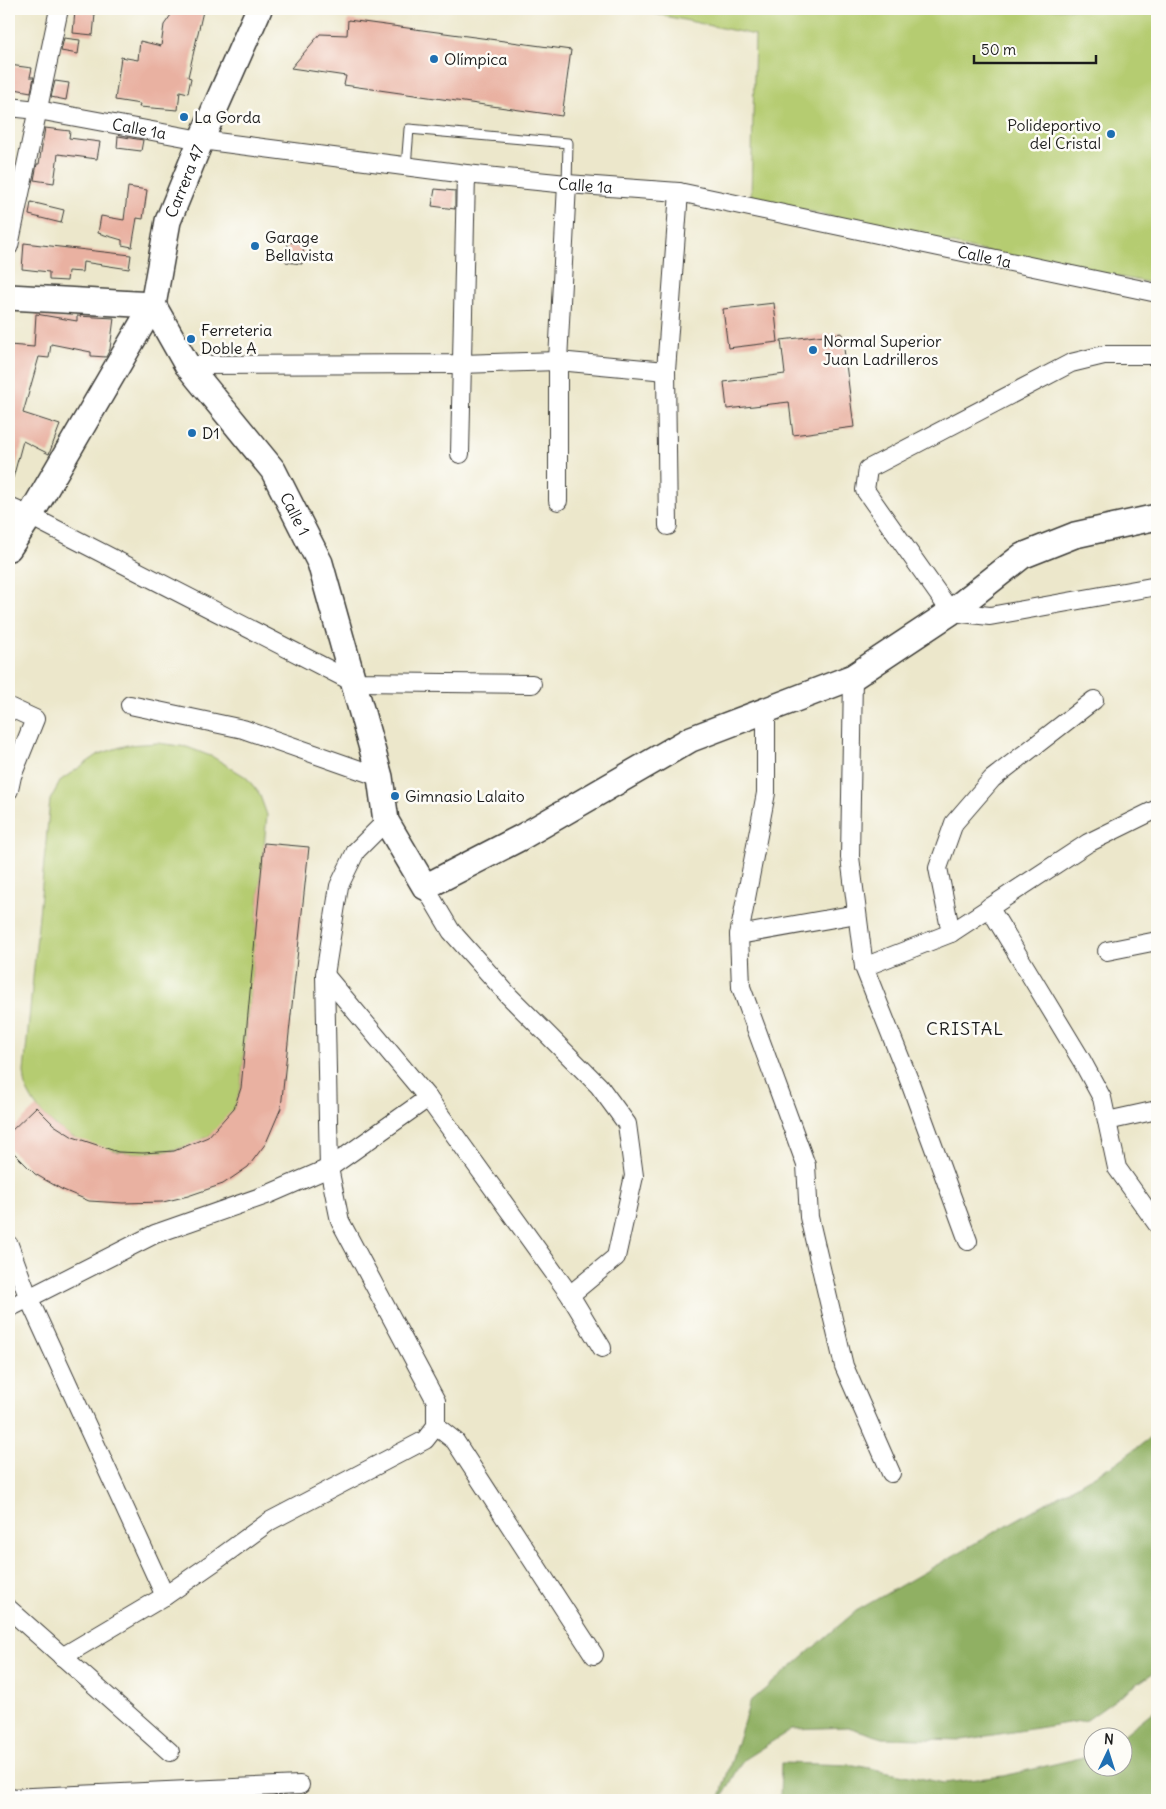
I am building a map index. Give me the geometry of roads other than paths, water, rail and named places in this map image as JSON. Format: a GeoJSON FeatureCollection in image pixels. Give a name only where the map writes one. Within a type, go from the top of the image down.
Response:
{"type":"FeatureCollection","features":[{"type":"Feature","properties":{"kind":"main road","name":"Carrera 47"},"geometry":{"type":"LineString","coordinates":[[153,305],[168,221],[200,140],[259,9]]}},
{"type":"Feature","properties":{"kind":"main road"},"geometry":{"type":"LineString","coordinates":[[9,297],[153,305],[19,511],[9,548]]}},
{"type":"Feature","properties":{"kind":"main road","name":"Calle 1"},"geometry":{"type":"LineString","coordinates":[[153,305],[187,365],[274,470],[320,563],[380,777],[386,821],[425,887]]}},
{"type":"Feature","properties":{"kind":"main road"},"geometry":{"type":"LineString","coordinates":[[425,887],[520,838],[692,739],[854,677],[951,612],[1022,556],[1075,535],[1157,517]]}},
{"type":"Feature","properties":{"kind":"street"},"geometry":{"type":"LineString","coordinates":[[9,246],[59,9]]}},
{"type":"Feature","properties":{"kind":"street","name":"Calle 1a"},"geometry":{"type":"LineString","coordinates":[[9,107],[38,110],[200,140],[406,167],[567,184],[679,192],[1157,293]]}},
{"type":"Feature","properties":{"kind":"street"},"geometry":{"type":"LineString","coordinates":[[460,454],[466,174]]}},
{"type":"Feature","properties":{"kind":"street"},"geometry":{"type":"LineString","coordinates":[[558,501],[558,361],[567,184]]}},
{"type":"Feature","properties":{"kind":"street"},"geometry":{"type":"LineString","coordinates":[[668,526],[666,372],[679,192]]}},
{"type":"Feature","properties":{"kind":"street"},"geometry":{"type":"LineString","coordinates":[[1157,355],[1104,355],[1071,363],[868,469],[866,490],[951,612],[990,616],[1157,586]]}},
{"type":"Feature","properties":{"kind":"street"},"geometry":{"type":"LineString","coordinates":[[187,365],[461,364],[558,361],[666,372]]}},
{"type":"Feature","properties":{"kind":"street"},"geometry":{"type":"LineString","coordinates":[[19,511],[353,682],[532,684]]}},
{"type":"Feature","properties":{"kind":"street"},"geometry":{"type":"LineString","coordinates":[[854,677],[850,857],[864,967],[909,1080],[968,1241]]}},
{"type":"Feature","properties":{"kind":"street"},"geometry":{"type":"LineString","coordinates":[[950,932],[938,868],[954,823],[992,779],[1094,700]]}},
{"type":"Feature","properties":{"kind":"street"},"geometry":{"type":"LineString","coordinates":[[130,705],[243,729],[380,777]]}},
{"type":"Feature","properties":{"kind":"street"},"geometry":{"type":"LineString","coordinates":[[9,707],[35,720],[12,776],[9,790]]}},
{"type":"Feature","properties":{"kind":"street"},"geometry":{"type":"LineString","coordinates":[[766,710],[766,794],[739,936],[741,987],[806,1165],[810,1217],[844,1366],[891,1473]]}},
{"type":"Feature","properties":{"kind":"street"},"geometry":{"type":"LineString","coordinates":[[864,967],[950,932],[1088,843],[1157,809]]}},
{"type":"Feature","properties":{"kind":"street"},"geometry":{"type":"LineString","coordinates":[[62,1657],[165,1596],[270,1521],[425,1440],[436,1426],[436,1401],[340,1222],[329,1168],[325,975],[339,886],[356,851],[386,821]]}},
{"type":"Feature","properties":{"kind":"street"},"geometry":{"type":"LineString","coordinates":[[425,887],[451,931],[509,996],[599,1086],[626,1124],[634,1176],[616,1257],[570,1295]]}},
{"type":"Feature","properties":{"kind":"street"},"geometry":{"type":"LineString","coordinates":[[989,907],[1082,1061],[1102,1098],[1117,1168],[1157,1224]]}},
{"type":"Feature","properties":{"kind":"street"},"geometry":{"type":"LineString","coordinates":[[739,936],[857,914]]}},
{"type":"Feature","properties":{"kind":"street"},"geometry":{"type":"LineString","coordinates":[[1107,951],[1157,941]]}},
{"type":"Feature","properties":{"kind":"street"},"geometry":{"type":"LineString","coordinates":[[325,975],[428,1098],[570,1295],[602,1348]]}},
{"type":"Feature","properties":{"kind":"street"},"geometry":{"type":"LineString","coordinates":[[9,1308],[155,1234],[268,1194],[329,1168],[428,1098]]}},
{"type":"Feature","properties":{"kind":"street"},"geometry":{"type":"LineString","coordinates":[[1107,1121],[1157,1110]]}},
{"type":"Feature","properties":{"kind":"street"},"geometry":{"type":"LineString","coordinates":[[9,1245],[29,1299],[165,1596]]}},
{"type":"Feature","properties":{"kind":"street"},"geometry":{"type":"LineString","coordinates":[[436,1426],[455,1441],[594,1654]]}},
{"type":"Feature","properties":{"kind":"street"},"geometry":{"type":"LineString","coordinates":[[9,1609],[170,1752]]}},
{"type":"Feature","properties":{"kind":"street"},"geometry":{"type":"LineString","coordinates":[[9,1798],[300,1785]]}},
{"type":"Feature","properties":{"kind":"lane"},"geometry":{"type":"LineString","coordinates":[[406,167],[409,129],[568,143],[567,184]]}},
{"type":"Feature","properties":{"kind":"place","name":"Olímpica"},"geometry":{"type":"Point","coordinates":[434,59]}},
{"type":"Feature","properties":{"kind":"place","name":"La Gorda"},"geometry":{"type":"Point","coordinates":[184,117]}},
{"type":"Feature","properties":{"kind":"place","name":"Polideportivo del Cristal"},"geometry":{"type":"Point","coordinates":[1111,134]}},
{"type":"Feature","properties":{"kind":"place","name":"Garage Bellavista"},"geometry":{"type":"Point","coordinates":[255,246]}},
{"type":"Feature","properties":{"kind":"place","name":"Ferreteria Doble A"},"geometry":{"type":"Point","coordinates":[191,339]}},
{"type":"Feature","properties":{"kind":"place","name":"Normal Superior Juan Ladrilleros"},"geometry":{"type":"Point","coordinates":[813,350]}},
{"type":"Feature","properties":{"kind":"place","name":"D1"},"geometry":{"type":"Point","coordinates":[192,433]}},
{"type":"Feature","properties":{"kind":"place","name":"Gimnasio Lalaito"},"geometry":{"type":"Point","coordinates":[395,796]}},
{"type":"Feature","properties":{"kind":"district","name":"CRISTAL"},"geometry":{"type":"Point","coordinates":[965,1029]}}]}
